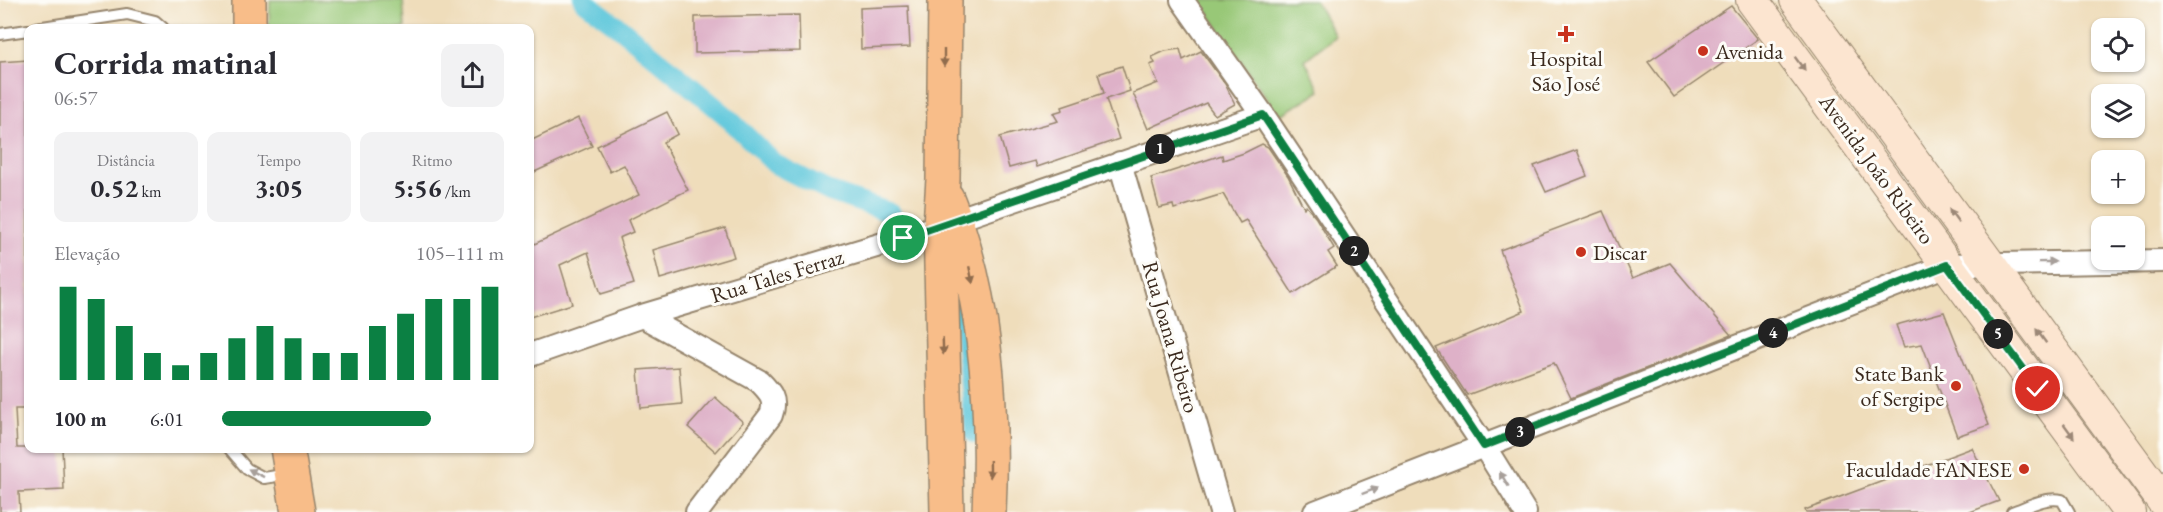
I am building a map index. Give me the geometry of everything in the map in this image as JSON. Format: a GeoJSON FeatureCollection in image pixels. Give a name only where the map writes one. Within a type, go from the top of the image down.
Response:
{"type":"FeatureCollection","features":[{"type":"Feature","properties":{"kind":"main road"},"geometry":{"type":"LineString","coordinates":[[249,0],[249,24]]}},
{"type":"Feature","properties":{"kind":"main road"},"geometry":{"type":"LineString","coordinates":[[945,0],[943,186],[948,222],[947,512]]}},
{"type":"Feature","properties":{"kind":"main road","name":"Avenida João Ribeiro"},"geometry":{"type":"LineString","coordinates":[[1752,0],[2129,512]]}},
{"type":"Feature","properties":{"kind":"main road","name":"Avenida João Ribeiro"},"geometry":{"type":"LineString","coordinates":[[1796,0],[2163,501]]}},
{"type":"Feature","properties":{"kind":"main road"},"geometry":{"type":"LineString","coordinates":[[948,222],[969,264],[984,346],[989,408],[989,512]]}},
{"type":"Feature","properties":{"kind":"main road"},"geometry":{"type":"LineString","coordinates":[[290,461],[298,512]]}},
{"type":"Feature","properties":{"kind":"street"},"geometry":{"type":"LineString","coordinates":[[1182,0],[1263,115],[1484,446],[1525,512]]}},
{"type":"Feature","properties":{"kind":"street","name":"Rua Tales Ferraz"},"geometry":{"type":"LineString","coordinates":[[534,354],[642,316],[903,238],[1263,115]]}},
{"type":"Feature","properties":{"kind":"street","name":"Rua Joana Ribeiro"},"geometry":{"type":"LineString","coordinates":[[1120,162],[1221,512]]}},
{"type":"Feature","properties":{"kind":"street"},"geometry":{"type":"LineString","coordinates":[[1315,512],[1947,265],[2163,261]]}},
{"type":"Feature","properties":{"kind":"street"},"geometry":{"type":"LineString","coordinates":[[642,316],[759,381],[774,397],[775,406],[771,415],[697,512]]}},
{"type":"Feature","properties":{"kind":"lane"},"geometry":{"type":"LineString","coordinates":[[62,24],[127,14],[155,21],[158,24]]}},
{"type":"Feature","properties":{"kind":"lane"},"geometry":{"type":"LineString","coordinates":[[0,34],[24,31]]}},
{"type":"Feature","properties":{"kind":"lane"},"geometry":{"type":"LineString","coordinates":[[233,453],[247,469],[264,478],[290,461]]}},
{"type":"Feature","properties":{"kind":"lane"},"geometry":{"type":"LineString","coordinates":[[2012,512],[2056,498],[2062,500],[2069,512]]}},
{"type":"Feature","properties":{"kind":"green space"},"geometry":{"type":"Polygon","coordinates":[[[270,0],[403,0],[405,24],[269,24],[270,0]]]}},
{"type":"Feature","properties":{"kind":"green space"},"geometry":{"type":"Polygon","coordinates":[[[1199,0],[1315,0],[1335,36],[1305,60],[1320,91],[1279,116],[1199,0]]]}},
{"type":"Feature","properties":{"kind":"building"},"geometry":{"type":"Polygon","coordinates":[[[908,6],[910,47],[861,49],[860,8],[908,6]]]}},
{"type":"Feature","properties":{"kind":"building","name":"Avenida"},"geometry":{"type":"Polygon","coordinates":[[[1731,6],[1758,39],[1674,97],[1648,62],[1731,6]]]}},
{"type":"Feature","properties":{"kind":"building"},"geometry":{"type":"Polygon","coordinates":[[[799,15],[800,51],[695,53],[695,17],[799,15]]]}},
{"type":"Feature","properties":{"kind":"building"},"geometry":{"type":"Polygon","coordinates":[[[1180,49],[1183,60],[1201,51],[1225,84],[1235,104],[1215,115],[1206,103],[1148,129],[1133,93],[1158,83],[1150,65],[1155,63],[1152,57],[1165,51],[1180,49]]]}},
{"type":"Feature","properties":{"kind":"building"},"geometry":{"type":"Polygon","coordinates":[[[24,60],[24,409],[15,409],[17,448],[24,448],[24,453],[62,453],[64,490],[19,492],[20,512],[0,512],[0,62],[24,60]]]}},
{"type":"Feature","properties":{"kind":"building"},"geometry":{"type":"Polygon","coordinates":[[[1122,66],[1130,91],[1106,99],[1119,139],[1037,167],[1035,161],[1009,168],[1000,137],[1058,121],[1053,113],[1063,110],[1062,107],[1104,93],[1098,74],[1122,66]]]}},
{"type":"Feature","properties":{"kind":"building"},"geometry":{"type":"Polygon","coordinates":[[[667,112],[678,134],[663,142],[688,190],[628,220],[633,232],[619,238],[634,284],[601,294],[588,252],[560,265],[572,304],[534,316],[534,244],[639,195],[624,165],[610,172],[597,146],[667,112]]]}},
{"type":"Feature","properties":{"kind":"building"},"geometry":{"type":"Polygon","coordinates":[[[578,118],[592,146],[534,172],[534,139],[578,118]]]}},
{"type":"Feature","properties":{"kind":"building"},"geometry":{"type":"Polygon","coordinates":[[[1262,144],[1268,147],[1288,176],[1304,208],[1306,206],[1316,218],[1334,248],[1328,252],[1337,266],[1293,294],[1246,220],[1240,223],[1223,194],[1174,209],[1173,205],[1159,208],[1151,178],[1222,155],[1223,160],[1262,144]]]}},
{"type":"Feature","properties":{"kind":"building"},"geometry":{"type":"Polygon","coordinates":[[[1577,150],[1587,176],[1546,192],[1534,166],[1577,150]]]}},
{"type":"Feature","properties":{"kind":"building"},"geometry":{"type":"Polygon","coordinates":[[[1603,211],[1633,278],[1670,263],[1731,335],[1571,398],[1554,363],[1467,395],[1436,348],[1524,311],[1500,250],[1603,211]]]}},
{"type":"Feature","properties":{"kind":"building"},"geometry":{"type":"Polygon","coordinates":[[[725,228],[734,257],[660,279],[653,250],[725,228]]]}},
{"type":"Feature","properties":{"kind":"building","name":"State Bank of Sergipe"},"geometry":{"type":"Polygon","coordinates":[[[1944,312],[1989,425],[1957,436],[1922,344],[1904,347],[1896,325],[1944,312]]]}},
{"type":"Feature","properties":{"kind":"building"},"geometry":{"type":"Polygon","coordinates":[[[679,367],[682,404],[641,408],[638,370],[679,367]]]}},
{"type":"Feature","properties":{"kind":"building"},"geometry":{"type":"Polygon","coordinates":[[[715,397],[743,422],[716,452],[688,427],[715,397]]]}},
{"type":"Feature","properties":{"kind":"building","name":"Faculdade FANESE"},"geometry":{"type":"Polygon","coordinates":[[[1972,448],[1999,501],[1970,512],[1806,512],[1805,510],[1972,448]]]}},
{"type":"Feature","properties":{"kind":"waterway"},"geometry":{"type":"LineString","coordinates":[[583,0],[725,115],[775,164],[830,192],[891,213]]}},
{"type":"Feature","properties":{"kind":"waterway"},"geometry":{"type":"LineString","coordinates":[[960,291],[975,434]]}},
{"type":"Feature","properties":{"kind":"place","name":"Hospital São José"},"geometry":{"type":"Point","coordinates":[1566,34]}},
{"type":"Feature","properties":{"kind":"place","name":"Avenida"},"geometry":{"type":"Point","coordinates":[1703,51]}},
{"type":"Feature","properties":{"kind":"place","name":"Discar"},"geometry":{"type":"Point","coordinates":[1581,252]}},
{"type":"Feature","properties":{"kind":"place","name":"State Bank of Sergipe"},"geometry":{"type":"Point","coordinates":[1956,386]}},
{"type":"Feature","properties":{"kind":"place","name":"Faculdade FANESE"},"geometry":{"type":"Point","coordinates":[2024,469]}},
{"type":"Feature","properties":{"kind":"route"},"geometry":{"type":"LineString","coordinates":[[903,238],[1263,115],[1484,446],[1947,265],[2038,389]]}}]}
